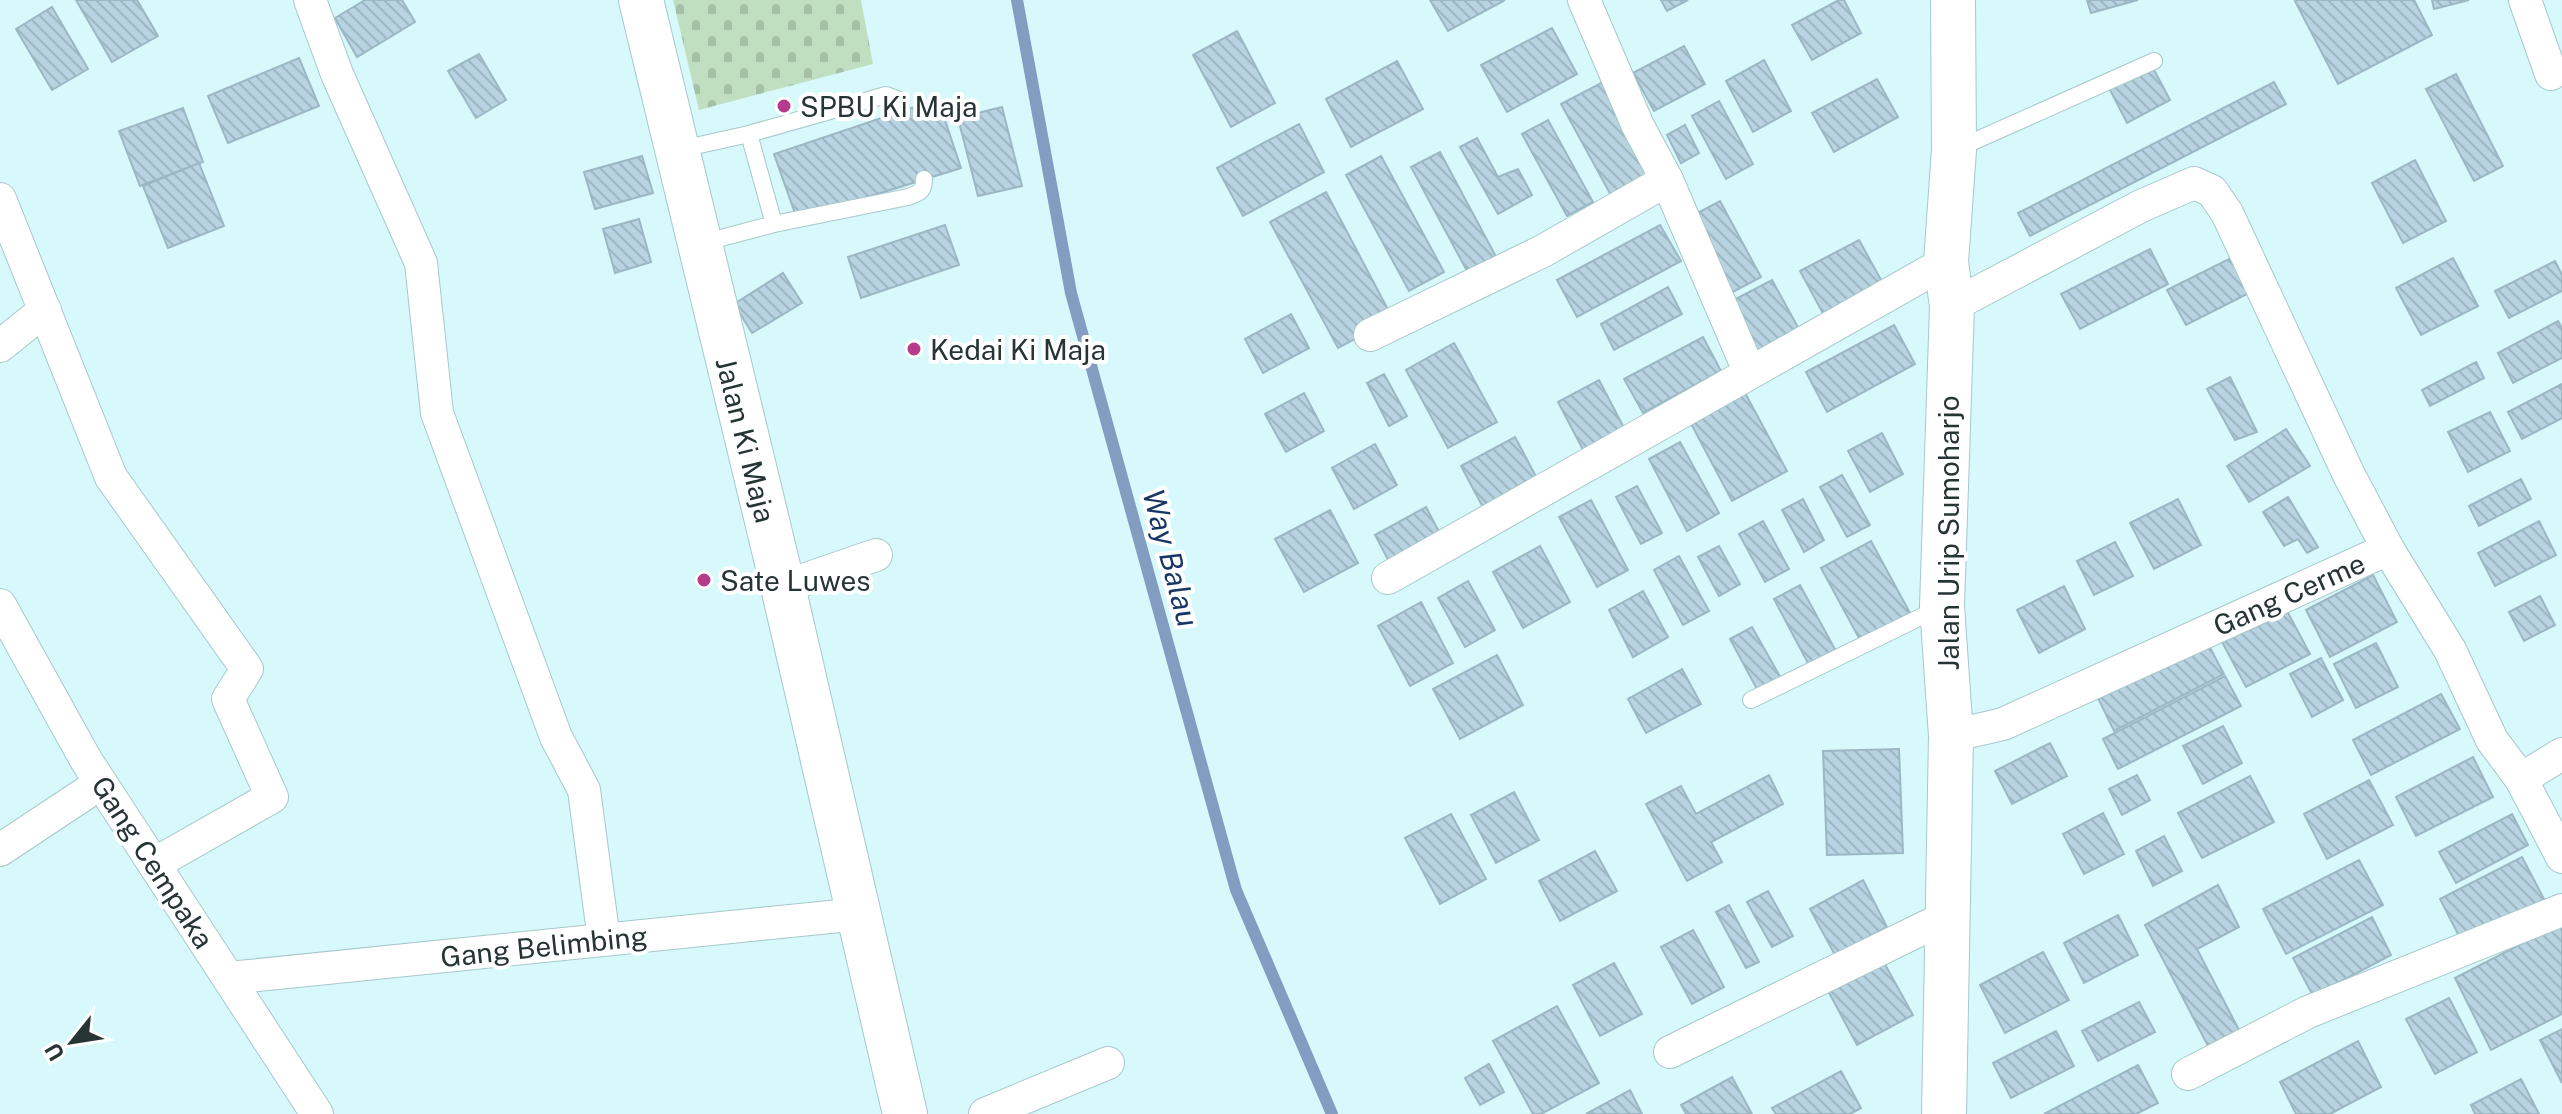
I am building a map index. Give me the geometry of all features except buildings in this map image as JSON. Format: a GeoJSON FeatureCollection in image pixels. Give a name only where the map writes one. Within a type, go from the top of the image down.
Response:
{"type":"FeatureCollection","features":[{"type":"Feature","properties":{"kind":"main road","name":"Jalan Ki Maja"},"geometry":{"type":"LineString","coordinates":[[641,0],[783,587],[905,1114]]}},
{"type":"Feature","properties":{"kind":"main road","name":"Jalan Urip Sumoharjo"},"geometry":{"type":"LineString","coordinates":[[1944,1114],[1951,736],[1942,606],[1952,306],[1946,262],[1954,150],[1953,0]]}},
{"type":"Feature","properties":{"kind":"street"},"geometry":{"type":"LineString","coordinates":[[310,0],[337,74],[421,263],[437,413],[556,737],[584,790],[604,940]]}},
{"type":"Feature","properties":{"kind":"street"},"geometry":{"type":"LineString","coordinates":[[1584,0],[1638,126],[1667,180],[1749,371]]}},
{"type":"Feature","properties":{"kind":"street"},"geometry":{"type":"LineString","coordinates":[[2525,0],[2551,74]]}},
{"type":"Feature","properties":{"kind":"street"},"geometry":{"type":"LineString","coordinates":[[1370,335],[1543,251],[1667,180]]}},
{"type":"Feature","properties":{"kind":"street"},"geometry":{"type":"LineString","coordinates":[[1952,306],[2141,206],[2194,183],[2212,191],[2227,213],[2349,475],[2388,549]]}},
{"type":"Feature","properties":{"kind":"street"},"geometry":{"type":"LineString","coordinates":[[0,199],[111,477],[247,669],[228,699],[272,797],[154,864]]}},
{"type":"Feature","properties":{"kind":"street"},"geometry":{"type":"LineString","coordinates":[[1388,578],[1946,262]]}},
{"type":"Feature","properties":{"kind":"street"},"geometry":{"type":"LineString","coordinates":[[0,346],[45,310]]}},
{"type":"Feature","properties":{"kind":"street","name":"Gang Cerme"},"geometry":{"type":"LineString","coordinates":[[1951,736],[2003,724],[2388,549],[2450,650],[2492,740],[2521,779],[2562,857]]}},
{"type":"Feature","properties":{"kind":"street"},"geometry":{"type":"LineString","coordinates":[[783,587],[876,555]]}},
{"type":"Feature","properties":{"kind":"street","name":"Gang Cempaka"},"geometry":{"type":"LineString","coordinates":[[0,605],[86,760],[317,1114]]}},
{"type":"Feature","properties":{"kind":"street"},"geometry":{"type":"LineString","coordinates":[[2521,779],[2562,754]]}},
{"type":"Feature","properties":{"kind":"street"},"geometry":{"type":"LineString","coordinates":[[0,850],[101,783]]}},
{"type":"Feature","properties":{"kind":"street"},"geometry":{"type":"LineString","coordinates":[[2188,1074],[2308,1012],[2562,910]]}},
{"type":"Feature","properties":{"kind":"street","name":"Gang Belimbing"},"geometry":{"type":"LineString","coordinates":[[229,978],[859,914]]}},
{"type":"Feature","properties":{"kind":"street"},"geometry":{"type":"LineString","coordinates":[[1670,1052],[1946,917]]}},
{"type":"Feature","properties":{"kind":"street"},"geometry":{"type":"LineString","coordinates":[[985,1114],[1108,1063]]}},
{"type":"Feature","properties":{"kind":"lane"},"geometry":{"type":"LineString","coordinates":[[1954,150],[2154,61]]}},
{"type":"Feature","properties":{"kind":"lane"},"geometry":{"type":"LineString","coordinates":[[676,150],[749,134],[886,95],[899,100],[902,112]]}},
{"type":"Feature","properties":{"kind":"lane"},"geometry":{"type":"LineString","coordinates":[[749,134],[774,224]]}},
{"type":"Feature","properties":{"kind":"lane"},"geometry":{"type":"LineString","coordinates":[[698,244],[774,224],[908,197],[920,193],[924,179]]}},
{"type":"Feature","properties":{"kind":"lane"},"geometry":{"type":"LineString","coordinates":[[1751,700],[1942,606]]}},
{"type":"Feature","properties":{"kind":"green space"},"geometry":{"type":"Polygon","coordinates":[[[673,0],[861,0],[873,64],[699,110],[673,0]]]}},
{"type":"Feature","properties":{"kind":"waterway","name":"Way Balau"},"geometry":{"type":"LineString","coordinates":[[1017,0],[1071,293],[1236,890],[1332,1114]]}},
{"type":"Feature","properties":{"kind":"place","name":"SPBU Ki Maja"},"geometry":{"type":"Point","coordinates":[784,106]}},
{"type":"Feature","properties":{"kind":"place","name":"Kedai Ki Maja"},"geometry":{"type":"Point","coordinates":[914,349]}},
{"type":"Feature","properties":{"kind":"place","name":"Sate Luwes"},"geometry":{"type":"Point","coordinates":[704,580]}}]}
